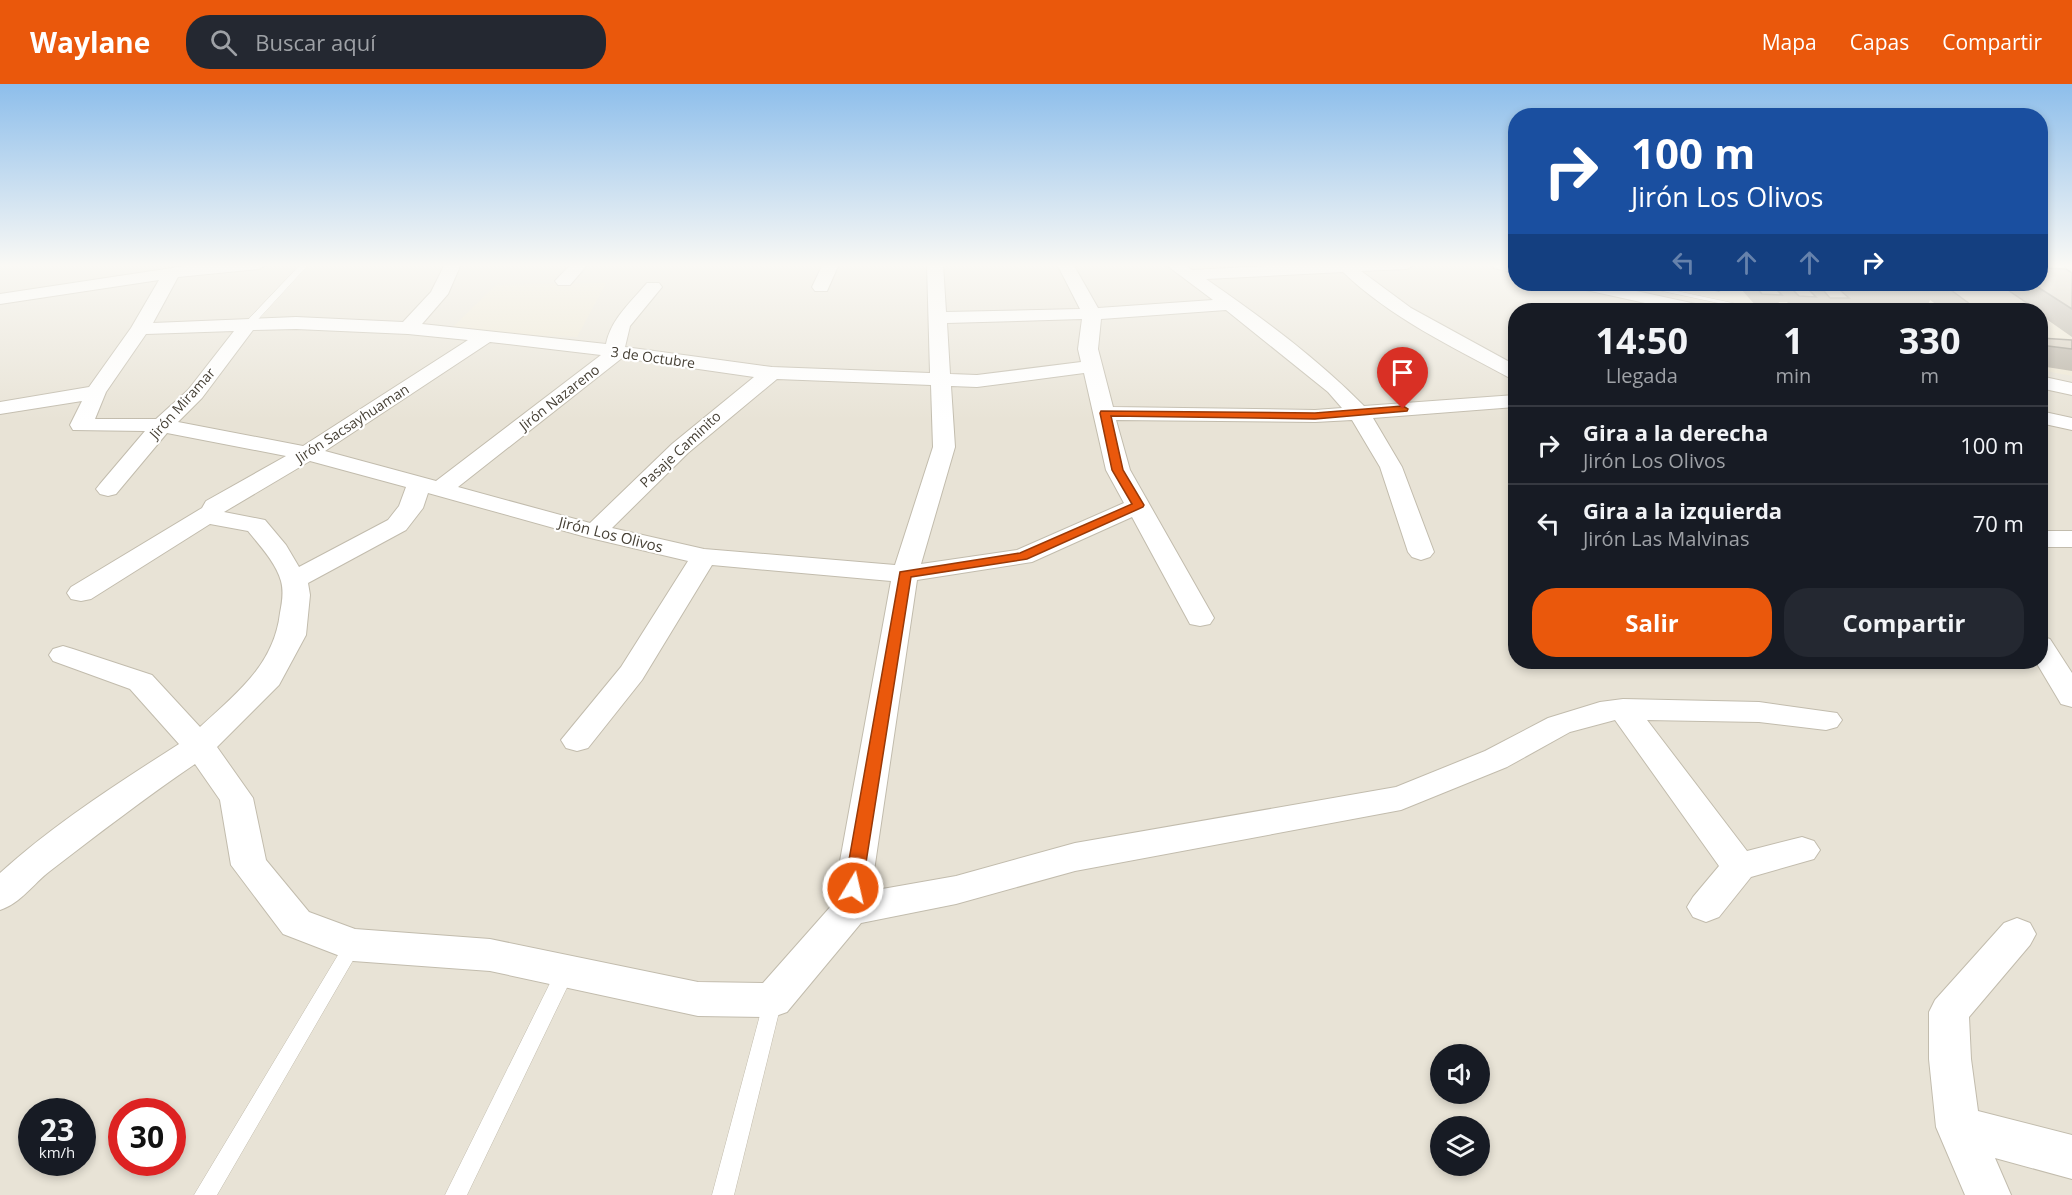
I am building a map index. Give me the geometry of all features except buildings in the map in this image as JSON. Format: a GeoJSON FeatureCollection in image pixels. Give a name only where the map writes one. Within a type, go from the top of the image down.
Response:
{"type":"FeatureCollection","features":[{"type":"Feature","properties":{"kind":"street"},"geometry":{"type":"LineString","coordinates":[[0,408],[96,392],[147,316]]}},
{"type":"Feature","properties":{"kind":"street"},"geometry":{"type":"LineString","coordinates":[[408,328],[419,316]]}},
{"type":"Feature","properties":{"kind":"street"},"geometry":{"type":"LineString","coordinates":[[616,353],[613,341],[630,316]]}},
{"type":"Feature","properties":{"kind":"street"},"geometry":{"type":"LineString","coordinates":[[63,655],[141,682],[199,746],[236,798],[249,865],[296,923],[353,945],[490,955],[698,999],[773,1000],[850,910],[905,574],[944,447],[937,318],[1020,316]]}},
{"type":"Feature","properties":{"kind":"street"},"geometry":{"type":"LineString","coordinates":[[1092,316],[1088,350],[1094,366],[1118,470],[1200,618]]}},
{"type":"Feature","properties":{"kind":"street"},"geometry":{"type":"LineString","coordinates":[[1245,316],[1335,388],[1359,413],[1390,467],[1421,552]]}},
{"type":"Feature","properties":{"kind":"street"},"geometry":{"type":"LineString","coordinates":[[1413,316],[1508,369]]}},
{"type":"Feature","properties":{"kind":"street","name":"3 de Octubre"},"geometry":{"type":"LineString","coordinates":[[140,329],[296,323],[408,328],[771,373],[941,380],[977,381],[1094,366]]}},
{"type":"Feature","properties":{"kind":"street","name":"Jirón Miramar"},"geometry":{"type":"LineString","coordinates":[[108,489],[162,425],[195,394],[247,326]]}},
{"type":"Feature","properties":{"kind":"street","name":"Jirón Sacsayhuaman"},"geometry":{"type":"LineString","coordinates":[[81,593],[307,453],[487,336]]}},
{"type":"Feature","properties":{"kind":"street","name":"Jirón Nazareno"},"geometry":{"type":"LineString","coordinates":[[430,486],[616,353]]}},
{"type":"Feature","properties":{"kind":"street","name":"Pasaje Caminito"},"geometry":{"type":"LineString","coordinates":[[595,532],[689,439],[722,410],[771,373]]}},
{"type":"Feature","properties":{"kind":"street"},"geometry":{"type":"LineString","coordinates":[[2048,384],[2072,388]]}},
{"type":"Feature","properties":{"kind":"street","name":"Jirón Los Olivos"},"geometry":{"type":"LineString","coordinates":[[96,392],[81,425],[162,425],[307,453],[595,532],[704,557],[905,574],[1023,556],[1139,505]]}},
{"type":"Feature","properties":{"kind":"street"},"geometry":{"type":"LineString","coordinates":[[1105,413],[1315,416],[1508,402]]}},
{"type":"Feature","properties":{"kind":"street"},"geometry":{"type":"LineString","coordinates":[[2048,419],[2072,424]]}},
{"type":"Feature","properties":{"kind":"street"},"geometry":{"type":"LineString","coordinates":[[294,580],[397,525],[430,486]]}},
{"type":"Feature","properties":{"kind":"street"},"geometry":{"type":"LineString","coordinates":[[0,895],[32,865],[132,790],[199,746],[264,685],[292,635],[296,595],[294,580],[277,550],[256,525],[214,518],[213,510]]}},
{"type":"Feature","properties":{"kind":"street"},"geometry":{"type":"LineString","coordinates":[[2048,539],[2072,539]]}},
{"type":"Feature","properties":{"kind":"street"},"geometry":{"type":"LineString","coordinates":[[577,740],[632,673],[704,557]]}},
{"type":"Feature","properties":{"kind":"street"},"geometry":{"type":"LineString","coordinates":[[2048,658],[2072,697]]}},
{"type":"Feature","properties":{"kind":"street"},"geometry":{"type":"LineString","coordinates":[[850,910],[956,890],[1075,857],[1401,798],[1496,759],[1559,725],[1600,712],[1623,708],[1760,712],[1826,720]]}},
{"type":"Feature","properties":{"kind":"street"},"geometry":{"type":"LineString","coordinates":[[1623,708],[1738,867]]}},
{"type":"Feature","properties":{"kind":"street"},"geometry":{"type":"LineString","coordinates":[[1706,907],[1738,867],[1803,850]]}},
{"type":"Feature","properties":{"kind":"street"},"geometry":{"type":"LineString","coordinates":[[1988,1195],[1958,1126],[1950,1059],[1949,1012],[2017,934]]}},
{"type":"Feature","properties":{"kind":"street"},"geometry":{"type":"LineString","coordinates":[[1958,1126],[2072,1157]]}},
{"type":"Feature","properties":{"kind":"lane","name":"Jirón Miramar"},"geometry":{"type":"LineString","coordinates":[[247,326],[256,316]]}},
{"type":"Feature","properties":{"kind":"lane"},"geometry":{"type":"LineString","coordinates":[[205,1195],[353,945]]}},
{"type":"Feature","properties":{"kind":"lane"},"geometry":{"type":"LineString","coordinates":[[456,1195],[566,971]]}},
{"type":"Feature","properties":{"kind":"lane"},"geometry":{"type":"LineString","coordinates":[[723,1195],[773,1000]]}},
{"type":"Feature","properties":{"kind":"shaded area"},"geometry":{"type":"Polygon","coordinates":[[[0,316],[1508,316],[1508,669],[2048,669],[2048,316],[2072,316],[2072,1195],[0,1195],[0,316]]]}},
{"type":"Feature","properties":{"kind":"shaded area"},"geometry":{"type":"Polygon","coordinates":[[[464,316],[588,316],[577,337],[500,334],[453,327],[464,316]]]}},
{"type":"Feature","properties":{"kind":"shaded area"},"geometry":{"type":"Polygon","coordinates":[[[2048,316],[2072,316],[2072,376],[2048,372],[2048,316]]]}},
{"type":"Feature","properties":{"kind":"route"},"geometry":{"type":"LineString","coordinates":[[853,888],[905,574],[1023,556],[1139,505],[1118,470],[1105,413],[1315,416],[1403,409]]}}]}
